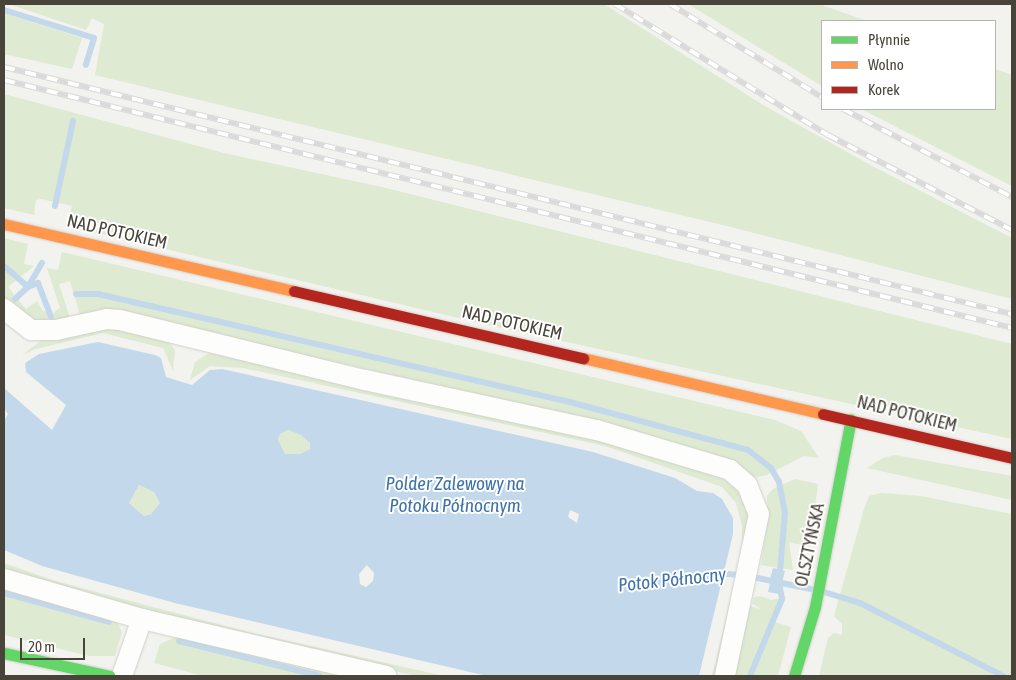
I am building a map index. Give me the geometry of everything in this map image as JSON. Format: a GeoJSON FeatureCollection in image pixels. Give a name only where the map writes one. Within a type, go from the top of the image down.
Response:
{"type":"FeatureCollection","features":[{"type":"Feature","properties":{"kind":"main road","name":"NAD POTOKIEM"},"geometry":{"type":"LineString","coordinates":[[4,224],[851,419],[1012,458]]}},
{"type":"Feature","properties":{"kind":"main road","name":"OLSZTYŃSKA"},"geometry":{"type":"LineString","coordinates":[[794,676],[815,606],[851,419]]}},
{"type":"Feature","properties":{"kind":"main road"},"geometry":{"type":"LineString","coordinates":[[4,653],[110,676]]}},
{"type":"Feature","properties":{"kind":"street"},"geometry":{"type":"LineString","coordinates":[[4,309],[31,330],[56,330],[107,319],[120,320],[365,380],[597,430],[730,470],[747,485],[759,514],[725,676]]}},
{"type":"Feature","properties":{"kind":"street"},"geometry":{"type":"LineString","coordinates":[[4,579],[142,619],[386,676]]}},
{"type":"Feature","properties":{"kind":"street"},"geometry":{"type":"LineString","coordinates":[[122,676],[142,619]]}},
{"type":"Feature","properties":{"kind":"green space"},"geometry":{"type":"Polygon","coordinates":[[[9,4],[604,4],[763,105],[874,167],[1012,238],[1012,299],[723,225],[95,75],[104,24],[92,18],[86,30],[9,4]]]}},
{"type":"Feature","properties":{"kind":"green space"},"geometry":{"type":"Polygon","coordinates":[[[688,4],[819,4],[864,20],[821,20],[821,85],[688,4]]]}},
{"type":"Feature","properties":{"kind":"green space"},"geometry":{"type":"Polygon","coordinates":[[[4,13],[82,38],[72,69],[4,54],[4,13]]]}},
{"type":"Feature","properties":{"kind":"green space"},"geometry":{"type":"Polygon","coordinates":[[[996,69],[1012,75],[1012,186],[863,110],[996,110],[996,69]]]}},
{"type":"Feature","properties":{"kind":"green space"},"geometry":{"type":"Polygon","coordinates":[[[4,94],[224,153],[386,188],[1012,344],[1012,439],[484,324],[68,226],[72,206],[41,199],[36,200],[34,215],[4,208],[4,94]]]}},
{"type":"Feature","properties":{"kind":"green space"},"geometry":{"type":"Polygon","coordinates":[[[4,238],[28,244],[24,264],[34,266],[8,287],[26,309],[37,301],[43,311],[53,313],[60,308],[47,268],[58,270],[62,252],[775,420],[801,431],[819,458],[804,456],[767,475],[754,478],[733,462],[562,413],[102,310],[80,315],[70,281],[59,284],[70,318],[40,323],[21,314],[4,297],[4,238]]]}},
{"type":"Feature","properties":{"kind":"green space"},"geometry":{"type":"Polygon","coordinates":[[[114,328],[167,340],[175,350],[173,371],[163,348],[103,333],[36,349],[22,355],[46,337],[114,328]]]}},
{"type":"Feature","properties":{"kind":"green space"},"geometry":{"type":"Polygon","coordinates":[[[209,353],[603,437],[719,475],[739,492],[750,516],[742,551],[742,525],[736,503],[722,487],[605,446],[243,368],[210,366],[190,380],[195,362],[209,353]]]}},
{"type":"Feature","properties":{"kind":"green space"},"geometry":{"type":"Polygon","coordinates":[[[288,430],[301,435],[310,443],[310,449],[300,454],[285,454],[278,441],[280,434],[288,430]]]}},
{"type":"Feature","properties":{"kind":"green space"},"geometry":{"type":"Polygon","coordinates":[[[895,455],[1012,476],[1012,500],[867,468],[883,458],[895,455]]]}},
{"type":"Feature","properties":{"kind":"green space"},"geometry":{"type":"Polygon","coordinates":[[[795,479],[818,484],[810,547],[789,542],[793,570],[761,565],[768,518],[767,496],[773,489],[795,479]]]}},
{"type":"Feature","properties":{"kind":"green space"},"geometry":{"type":"Polygon","coordinates":[[[139,485],[154,492],[160,503],[151,514],[144,516],[129,503],[139,485]]]}},
{"type":"Feature","properties":{"kind":"green space"},"geometry":{"type":"Polygon","coordinates":[[[881,493],[921,496],[1012,514],[1012,676],[819,676],[828,638],[834,633],[842,635],[842,624],[834,616],[864,509],[869,496],[881,493]]]}},
{"type":"Feature","properties":{"kind":"green space"},"geometry":{"type":"Polygon","coordinates":[[[4,563],[55,581],[248,632],[444,676],[416,676],[126,607],[4,571],[4,563]]]}},
{"type":"Feature","properties":{"kind":"green space"},"geometry":{"type":"Polygon","coordinates":[[[4,586],[116,620],[122,632],[115,656],[89,656],[4,635],[4,586]]]}},
{"type":"Feature","properties":{"kind":"green space"},"geometry":{"type":"Polygon","coordinates":[[[760,596],[771,600],[786,597],[775,622],[791,627],[778,676],[733,676],[749,606],[761,609],[752,603],[754,597],[760,596]]]}},
{"type":"Feature","properties":{"kind":"green space"},"geometry":{"type":"Polygon","coordinates":[[[733,600],[717,676],[712,676],[729,605],[733,600]]]}},
{"type":"Feature","properties":{"kind":"green space"},"geometry":{"type":"Polygon","coordinates":[[[180,635],[339,676],[203,676],[154,663],[160,644],[180,635]]]}},
{"type":"Feature","properties":{"kind":"water","name":"Polder Zalewowy na Potoku Północnym"},"geometry":{"type":"Polygon","coordinates":[[[98,342],[155,355],[161,358],[166,377],[192,385],[210,370],[222,369],[593,452],[675,478],[697,491],[713,493],[722,499],[733,518],[733,534],[699,676],[487,676],[175,603],[42,566],[4,550],[4,421],[8,414],[4,409],[4,388],[52,430],[66,405],[26,372],[25,363],[39,354],[98,342]],[[288,430],[280,434],[278,440],[285,454],[300,454],[310,449],[310,443],[301,435],[288,430]],[[139,485],[129,503],[144,516],[151,514],[160,503],[154,492],[139,485]],[[570,510],[568,517],[577,523],[579,514],[570,510]],[[367,565],[359,574],[360,584],[366,587],[373,581],[374,573],[367,565]]]}},
{"type":"Feature","properties":{"kind":"water"},"geometry":{"type":"Polygon","coordinates":[[[773,568],[785,571],[779,594],[768,592],[770,583],[766,580],[770,579],[773,568]]]}},
{"type":"Feature","properties":{"kind":"waterway","name":"Potok Północny"},"geometry":{"type":"LineString","coordinates":[[4,10],[94,38],[86,65]]}},
{"type":"Feature","properties":{"kind":"waterway","name":"Potok Północny"},"geometry":{"type":"LineString","coordinates":[[55,206],[73,121]]}},
{"type":"Feature","properties":{"kind":"waterway","name":"Potok Północny"},"geometry":{"type":"LineString","coordinates":[[15,299],[28,287],[42,263]]}},
{"type":"Feature","properties":{"kind":"waterway"},"geometry":{"type":"LineString","coordinates":[[4,266],[28,287],[38,283],[51,317]]}},
{"type":"Feature","properties":{"kind":"waterway"},"geometry":{"type":"LineString","coordinates":[[76,294],[98,294],[566,401],[748,450],[771,468],[779,482],[785,512],[779,583],[782,599],[750,676]]}},
{"type":"Feature","properties":{"kind":"waterway","name":"Potok Północny"},"geometry":{"type":"LineString","coordinates":[[716,573],[748,576],[811,589]]}},
{"type":"Feature","properties":{"kind":"waterway","name":"Potok Północny"},"geometry":{"type":"LineString","coordinates":[[824,592],[860,603],[1003,676]]}},
{"type":"Feature","properties":{"kind":"waterway"},"geometry":{"type":"LineString","coordinates":[[4,593],[109,622]]}},
{"type":"Feature","properties":{"kind":"waterway"},"geometry":{"type":"LineString","coordinates":[[179,641],[320,676]]}},
{"type":"Feature","properties":{"kind":"railway"},"geometry":{"type":"LineString","coordinates":[[615,4],[828,135],[1012,230]]}},
{"type":"Feature","properties":{"kind":"railway"},"geometry":{"type":"LineString","coordinates":[[670,4],[821,96]]}},
{"type":"Feature","properties":{"kind":"railway"},"geometry":{"type":"LineString","coordinates":[[4,67],[1012,314]]}},
{"type":"Feature","properties":{"kind":"railway"},"geometry":{"type":"LineString","coordinates":[[4,80],[1012,328]]}},
{"type":"Feature","properties":{"kind":"railway"},"geometry":{"type":"LineString","coordinates":[[845,110],[1012,197]]}},
{"type":"Feature","properties":{"kind":"traffic: fast"},"geometry":{"type":"LineString","coordinates":[[794,676],[815,607],[851,419]]}},
{"type":"Feature","properties":{"kind":"traffic: fast"},"geometry":{"type":"LineString","coordinates":[[4,653],[110,676]]}},
{"type":"Feature","properties":{"kind":"traffic: slow"},"geometry":{"type":"LineString","coordinates":[[4,224],[294,291]]}},
{"type":"Feature","properties":{"kind":"traffic: slow"},"geometry":{"type":"LineString","coordinates":[[583,358],[823,414]]}},
{"type":"Feature","properties":{"kind":"traffic: jam"},"geometry":{"type":"LineString","coordinates":[[294,291],[583,358]]}},
{"type":"Feature","properties":{"kind":"traffic: jam"},"geometry":{"type":"LineString","coordinates":[[823,414],[1012,458]]}}]}
